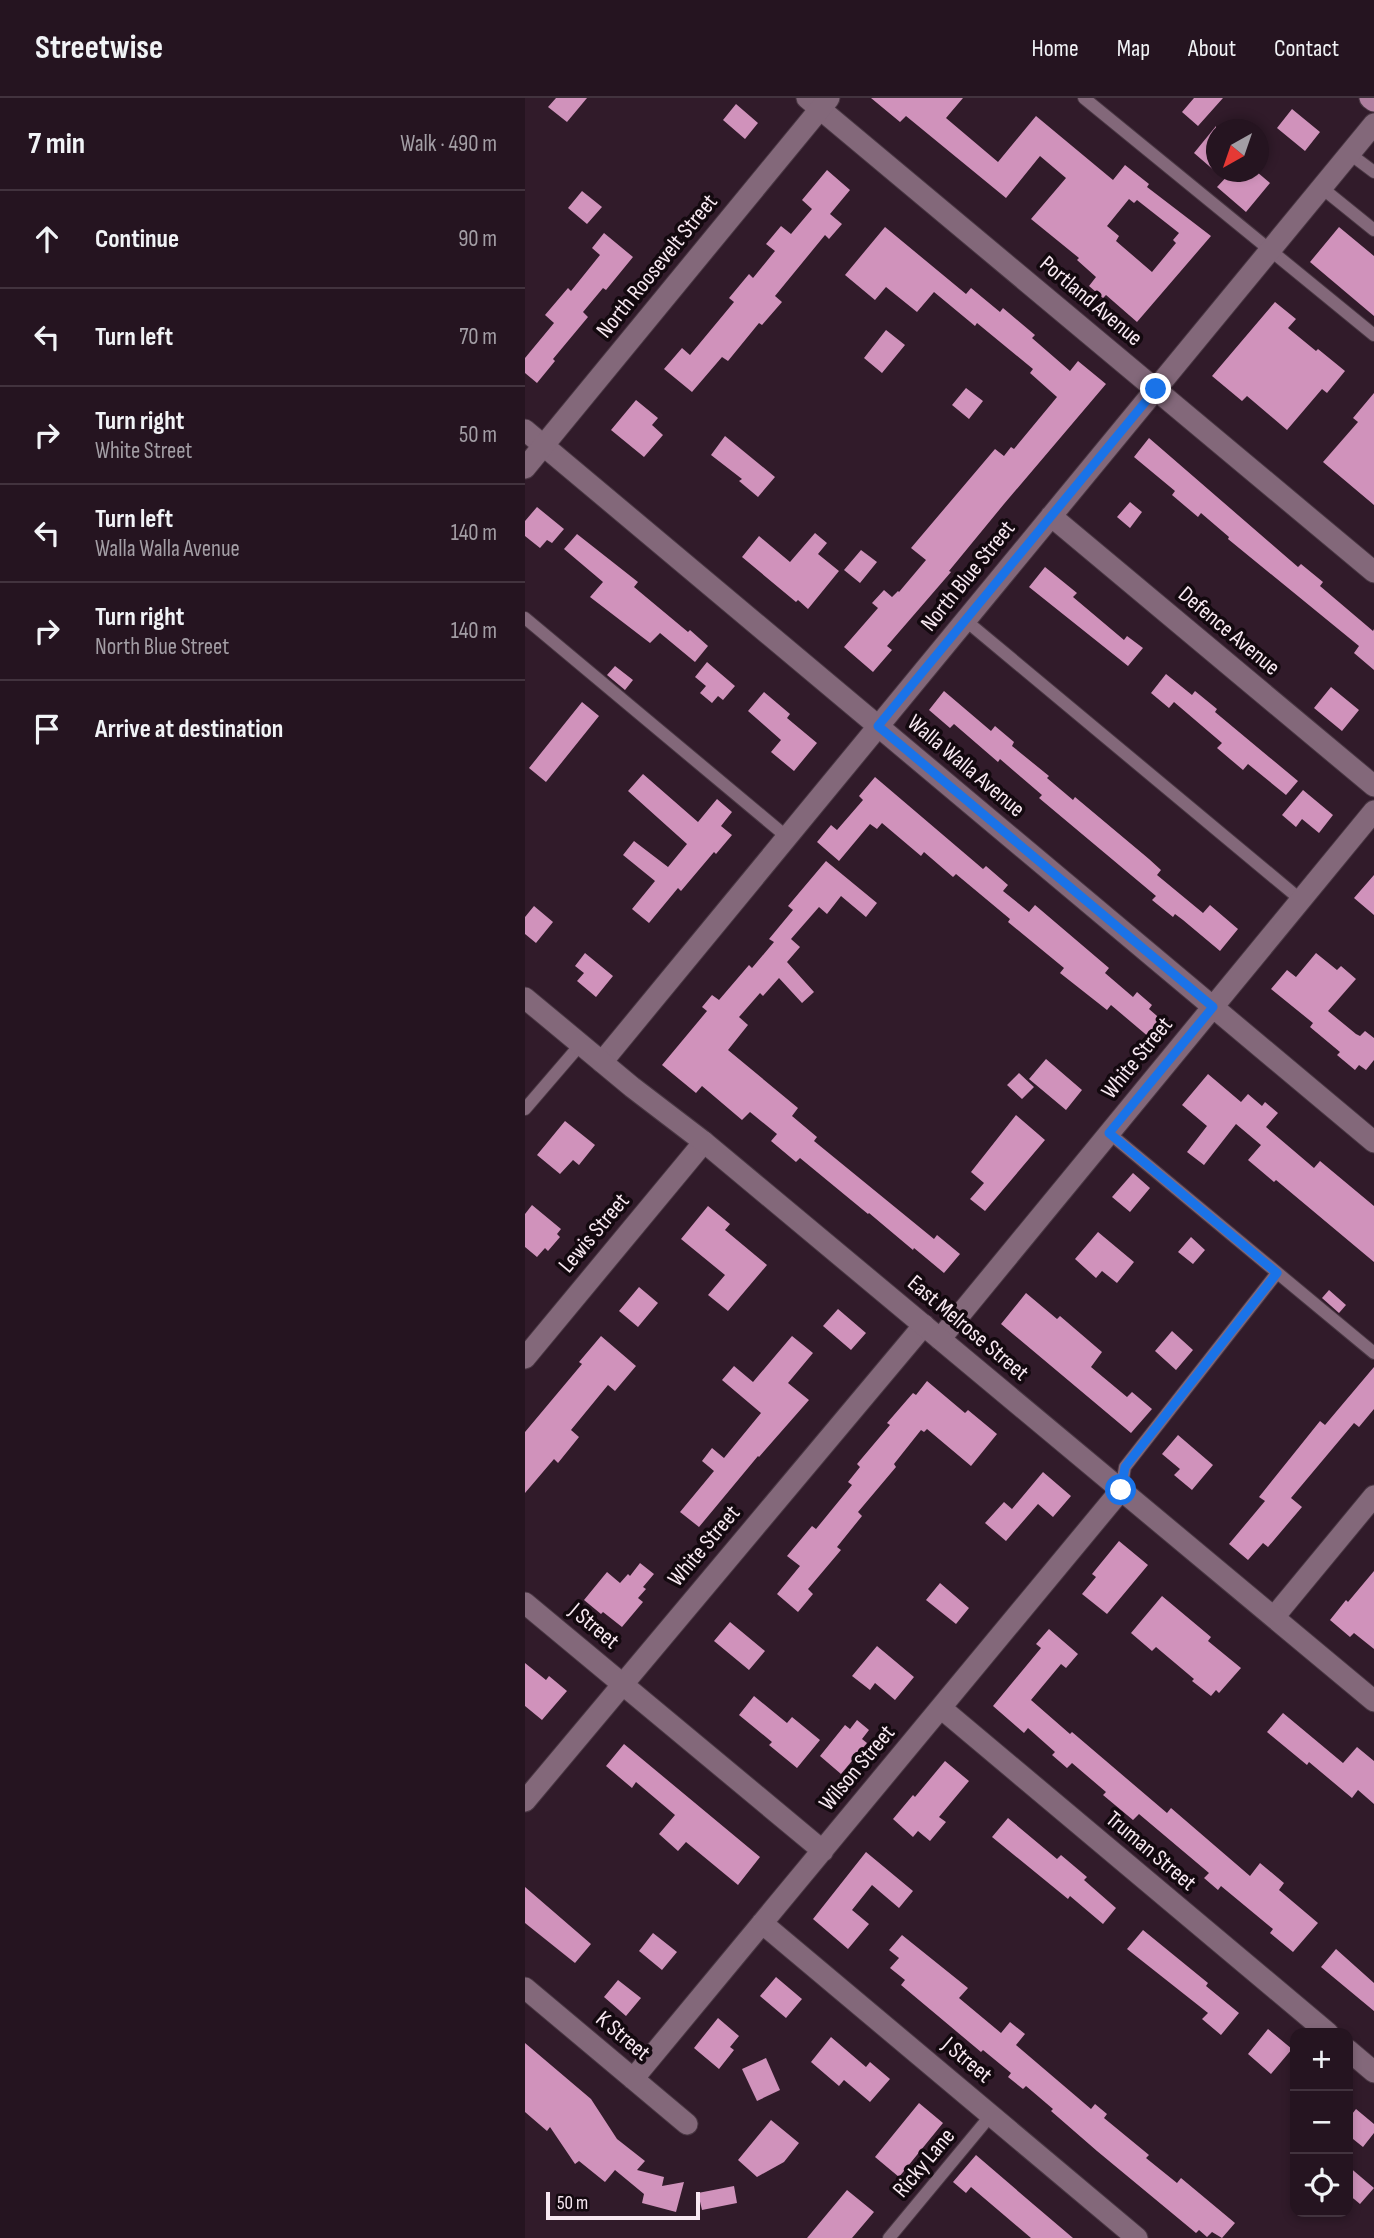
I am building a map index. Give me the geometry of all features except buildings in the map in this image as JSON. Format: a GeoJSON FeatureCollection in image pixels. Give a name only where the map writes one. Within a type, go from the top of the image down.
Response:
{"type":"FeatureCollection","features":[{"type":"Feature","properties":{"kind":"street","name":"Portland Avenue"},"geometry":{"type":"LineString","coordinates":[[819,102],[1374,572]]}},
{"type":"Feature","properties":{"kind":"street","name":"North Roosevelt Street"},"geometry":{"type":"LineString","coordinates":[[525,468],[819,102]]}},
{"type":"Feature","properties":{"kind":"street","name":"North Blue Street"},"geometry":{"type":"LineString","coordinates":[[602,1062],[1374,124]]}},
{"type":"Feature","properties":{"kind":"street","name":"Walla Walla Avenue"},"geometry":{"type":"LineString","coordinates":[[525,430],[1374,1142]]}},
{"type":"Feature","properties":{"kind":"street","name":"Defence Avenue"},"geometry":{"type":"LineString","coordinates":[[1051,516],[1374,786]]}},
{"type":"Feature","properties":{"kind":"street","name":"White Street"},"geometry":{"type":"LineString","coordinates":[[525,1801],[623,1685],[1109,1133],[1374,811]]}},
{"type":"Feature","properties":{"kind":"street","name":"East Melrose Street"},"geometry":{"type":"LineString","coordinates":[[525,998],[632,1087],[704,1142],[1374,1701]]}},
{"type":"Feature","properties":{"kind":"street","name":"Lewis Street"},"geometry":{"type":"LineString","coordinates":[[525,1358],[704,1142]]}},
{"type":"Feature","properties":{"kind":"street","name":"Wilson Street"},"geometry":{"type":"LineString","coordinates":[[633,2079],[1121,1490]]}},
{"type":"Feature","properties":{"kind":"street"},"geometry":{"type":"LineString","coordinates":[[1274,1617],[1374,1496]]}},
{"type":"Feature","properties":{"kind":"street","name":"J Street"},"geometry":{"type":"LineString","coordinates":[[525,1603],[823,1851]]}},
{"type":"Feature","properties":{"kind":"street","name":"Truman Street"},"geometry":{"type":"LineString","coordinates":[[941,1708],[1322,2028]]}},
{"type":"Feature","properties":{"kind":"street","name":"J Street"},"geometry":{"type":"LineString","coordinates":[[762,1923],[1137,2238]]}},
{"type":"Feature","properties":{"kind":"street","name":"K Street"},"geometry":{"type":"LineString","coordinates":[[525,1988],[687,2124]]}},
{"type":"Feature","properties":{"kind":"street"},"geometry":{"type":"LineString","coordinates":[[1353,2054],[1374,2072]]}},
{"type":"Feature","properties":{"kind":"lane"},"geometry":{"type":"LineString","coordinates":[[1084,98],[1374,335]]}},
{"type":"Feature","properties":{"kind":"lane"},"geometry":{"type":"LineString","coordinates":[[1350,154],[1374,172]]}},
{"type":"Feature","properties":{"kind":"lane"},"geometry":{"type":"LineString","coordinates":[[1321,188],[1374,230]]}},
{"type":"Feature","properties":{"kind":"lane"},"geometry":{"type":"LineString","coordinates":[[525,618],[787,837]]}},
{"type":"Feature","properties":{"kind":"lane"},"geometry":{"type":"LineString","coordinates":[[965,620],[1301,900]]}},
{"type":"Feature","properties":{"kind":"lane"},"geometry":{"type":"LineString","coordinates":[[525,1109],[580,1045]]}},
{"type":"Feature","properties":{"kind":"lane"},"geometry":{"type":"LineString","coordinates":[[1109,1133],[1374,1353]]}},
{"type":"Feature","properties":{"kind":"lane"},"geometry":{"type":"LineString","coordinates":[[1121,1490],[1125,1467],[1277,1273]]}},
{"type":"Feature","properties":{"kind":"lane","name":"Ricky Lane"},"geometry":{"type":"LineString","coordinates":[[889,2238],[991,2115]]}},
{"type":"Feature","properties":{"kind":"route"},"geometry":{"type":"LineString","coordinates":[[1121,1490],[1125,1467],[1277,1273],[1109,1133],[1213,1007],[878,726],[1156,389]]}}]}
